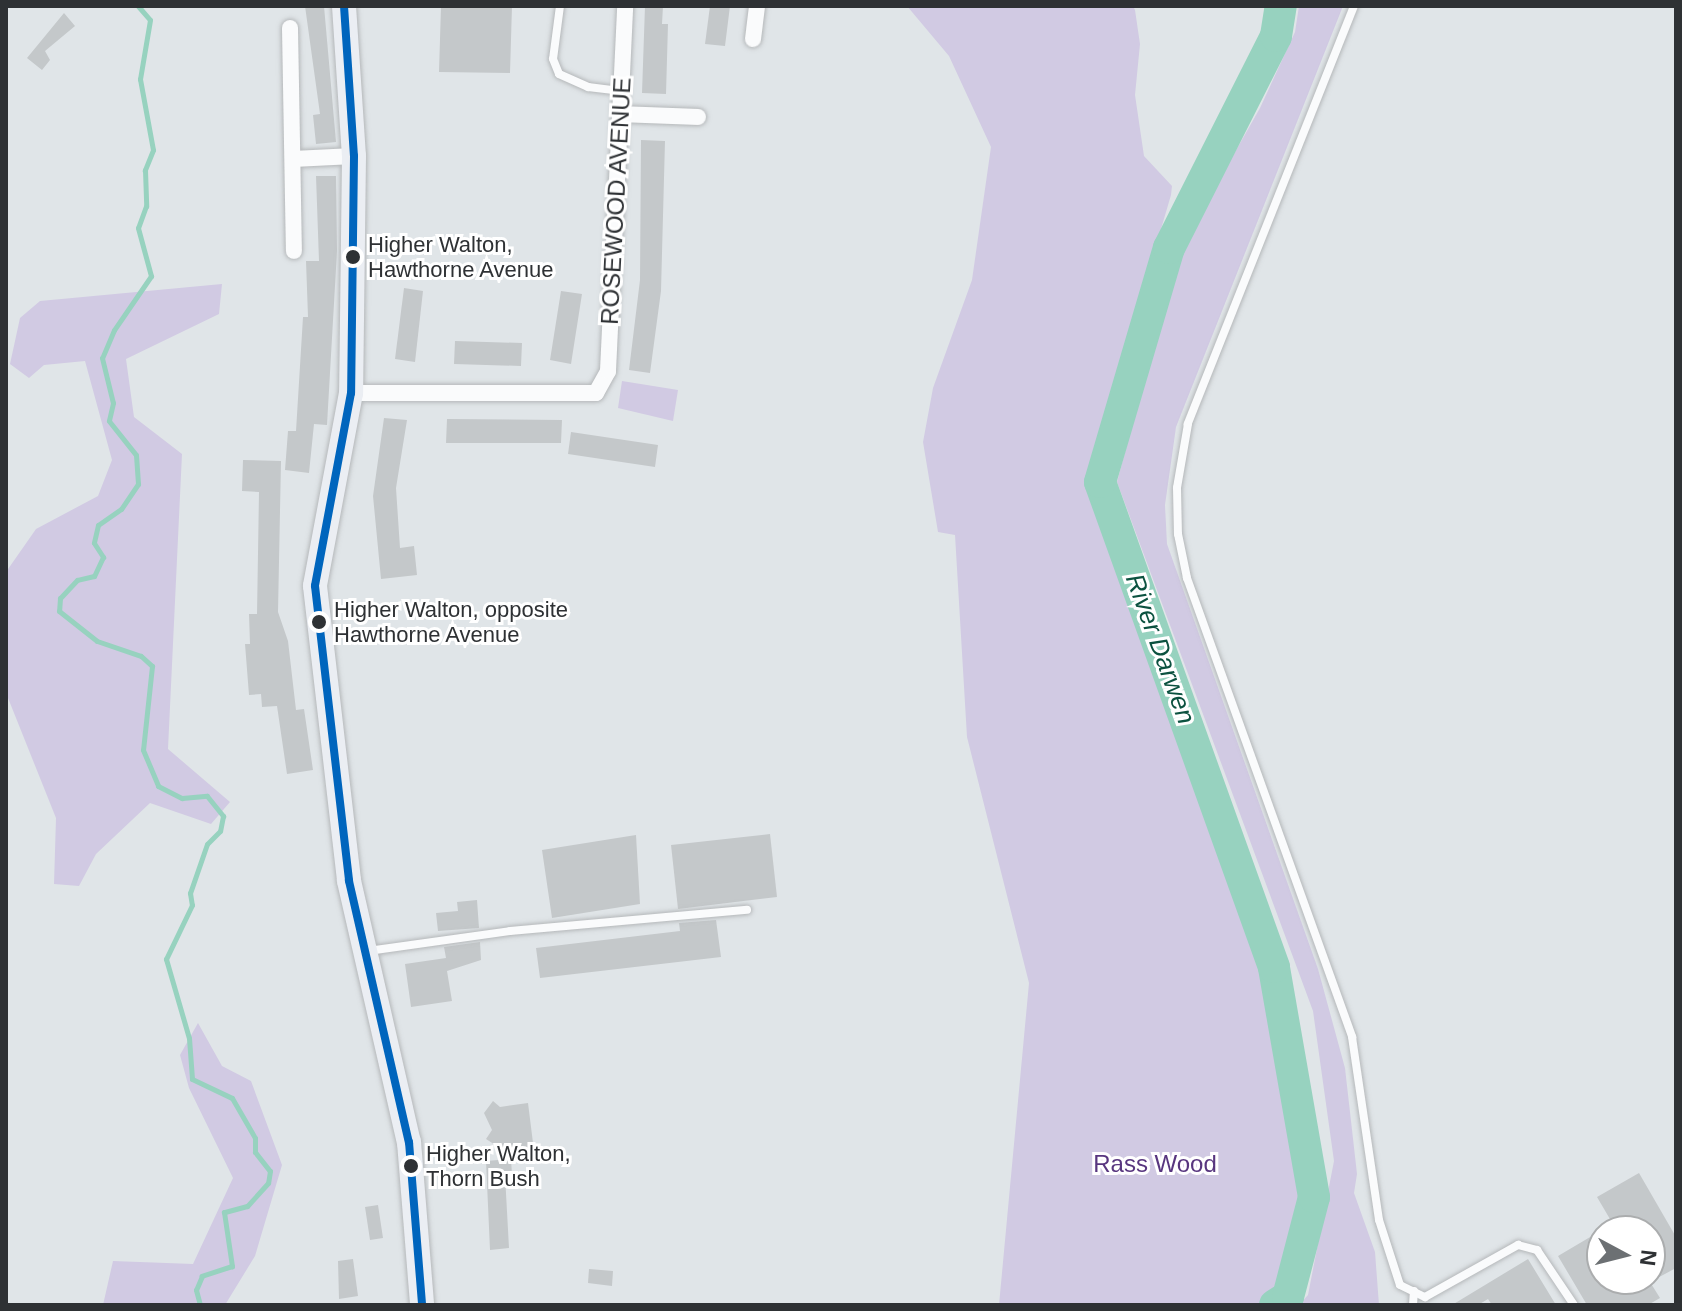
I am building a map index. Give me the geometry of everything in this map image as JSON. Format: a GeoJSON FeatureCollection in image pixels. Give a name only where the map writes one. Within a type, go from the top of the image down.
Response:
{"type":"FeatureCollection","features":[{"type":"Feature","properties":{"kind":"main road"},"geometry":{"type":"LineString","coordinates":[[344,6],[354,156],[351,393],[315,586],[335,792],[364,951],[409,1142],[422,1305]]}},
{"type":"Feature","properties":{"kind":"street","name":"ROSEWOOD AVENUE"},"geometry":{"type":"LineString","coordinates":[[351,393],[596,393],[608,371],[625,6]]}},
{"type":"Feature","properties":{"kind":"street"},"geometry":{"type":"LineString","coordinates":[[753,39],[757,6]]}},
{"type":"Feature","properties":{"kind":"street"},"geometry":{"type":"LineString","coordinates":[[290,28],[294,251]]}},
{"type":"Feature","properties":{"kind":"street"},"geometry":{"type":"LineString","coordinates":[[620,114],[698,117]]}},
{"type":"Feature","properties":{"kind":"street"},"geometry":{"type":"LineString","coordinates":[[293,159],[354,156]]}},
{"type":"Feature","properties":{"kind":"lane"},"geometry":{"type":"LineString","coordinates":[[560,6],[553,59],[559,74],[588,87],[621,91]]}},
{"type":"Feature","properties":{"kind":"lane"},"geometry":{"type":"LineString","coordinates":[[1354,6],[1188,424],[1177,488],[1178,534],[1187,578],[1352,1037],[1379,1220],[1400,1285],[1425,1297],[1518,1245],[1537,1250],[1574,1305]]}},
{"type":"Feature","properties":{"kind":"lane"},"geometry":{"type":"LineString","coordinates":[[364,951],[510,931],[747,910]]}},
{"type":"Feature","properties":{"kind":"lane"},"geometry":{"type":"LineString","coordinates":[[1413,1305],[1414,1291]]}},
{"type":"Feature","properties":{"kind":"green space","name":"Rass Wood"},"geometry":{"type":"Polygon","coordinates":[[[907,6],[1133,6],[1135,10],[1140,44],[1135,95],[1144,156],[1172,186],[1086,484],[1263,972],[1305,1196],[1284,1293],[1263,1305],[999,1305],[1029,983],[967,737],[955,535],[938,532],[923,442],[933,388],[972,280],[991,147],[949,56],[907,6]]]}},
{"type":"Feature","properties":{"kind":"green space"},"geometry":{"type":"Polygon","coordinates":[[[1299,6],[1343,6],[1176,427],[1165,505],[1167,544],[1318,969],[1345,1068],[1357,1174],[1354,1193],[1375,1252],[1379,1305],[1299,1305],[1308,1295],[1334,1161],[1313,1011],[1117,482],[1179,251],[1260,108],[1295,32],[1299,6]]]}},
{"type":"Feature","properties":{"kind":"green space"},"geometry":{"type":"Polygon","coordinates":[[[222,284],[219,314],[126,359],[134,417],[182,454],[168,749],[230,802],[211,824],[150,803],[96,854],[79,886],[54,884],[56,818],[6,693],[6,572],[36,529],[98,496],[112,460],[85,361],[44,365],[29,378],[10,364],[20,318],[40,301],[222,284]]]}},
{"type":"Feature","properties":{"kind":"green space"},"geometry":{"type":"Polygon","coordinates":[[[622,381],[678,390],[673,421],[618,408],[622,381]]]}},
{"type":"Feature","properties":{"kind":"green space"},"geometry":{"type":"Polygon","coordinates":[[[198,1023],[222,1066],[251,1081],[282,1165],[255,1256],[225,1305],[103,1305],[113,1261],[193,1264],[233,1178],[189,1088],[180,1055],[198,1023]]]}},
{"type":"Feature","properties":{"kind":"building"},"geometry":{"type":"Polygon","coordinates":[[[305,6],[324,6],[336,142],[316,144],[313,115],[320,114],[305,6]]]}},
{"type":"Feature","properties":{"kind":"building"},"geometry":{"type":"Polygon","coordinates":[[[441,6],[512,6],[510,73],[439,72],[441,6]]]}},
{"type":"Feature","properties":{"kind":"building"},"geometry":{"type":"Polygon","coordinates":[[[645,6],[663,6],[662,24],[668,24],[666,94],[642,93],[645,6]]]}},
{"type":"Feature","properties":{"kind":"building"},"geometry":{"type":"Polygon","coordinates":[[[710,6],[730,6],[725,46],[705,44],[710,6]]]}},
{"type":"Feature","properties":{"kind":"building"},"geometry":{"type":"Polygon","coordinates":[[[64,13],[75,26],[45,51],[50,60],[42,70],[27,58],[64,13]]]}},
{"type":"Feature","properties":{"kind":"building"},"geometry":{"type":"Polygon","coordinates":[[[641,140],[665,141],[661,291],[650,373],[629,370],[640,280],[641,140]]]}},
{"type":"Feature","properties":{"kind":"building"},"geometry":{"type":"Polygon","coordinates":[[[316,176],[336,176],[337,251],[327,425],[314,424],[309,473],[285,470],[288,431],[296,431],[303,317],[308,317],[306,261],[319,261],[316,176]]]}},
{"type":"Feature","properties":{"kind":"building"},"geometry":{"type":"Polygon","coordinates":[[[404,288],[423,291],[415,362],[395,359],[404,288]]]}},
{"type":"Feature","properties":{"kind":"building"},"geometry":{"type":"Polygon","coordinates":[[[561,291],[582,294],[571,364],[550,360],[561,291]]]}},
{"type":"Feature","properties":{"kind":"building"},"geometry":{"type":"Polygon","coordinates":[[[455,341],[522,343],[521,366],[454,364],[455,341]]]}},
{"type":"Feature","properties":{"kind":"building"},"geometry":{"type":"Polygon","coordinates":[[[384,418],[407,420],[396,488],[400,548],[414,546],[417,575],[381,579],[373,496],[384,418]]]}},
{"type":"Feature","properties":{"kind":"building"},"geometry":{"type":"Polygon","coordinates":[[[447,419],[562,420],[561,443],[446,443],[447,419]]]}},
{"type":"Feature","properties":{"kind":"building"},"geometry":{"type":"Polygon","coordinates":[[[571,432],[658,445],[655,467],[568,454],[571,432]]]}},
{"type":"Feature","properties":{"kind":"building"},"geometry":{"type":"Polygon","coordinates":[[[243,460],[281,461],[278,612],[288,641],[296,710],[304,709],[313,770],[287,774],[277,706],[262,707],[261,694],[249,695],[245,644],[250,644],[249,614],[257,614],[259,492],[242,491],[243,460]]]}},
{"type":"Feature","properties":{"kind":"building"},"geometry":{"type":"Polygon","coordinates":[[[770,834],[777,897],[678,909],[671,845],[770,834]]]}},
{"type":"Feature","properties":{"kind":"building"},"geometry":{"type":"Polygon","coordinates":[[[636,835],[640,904],[552,918],[542,850],[636,835]]]}},
{"type":"Feature","properties":{"kind":"building"},"geometry":{"type":"Polygon","coordinates":[[[477,900],[479,928],[438,931],[436,913],[458,911],[457,902],[477,900]]]}},
{"type":"Feature","properties":{"kind":"building"},"geometry":{"type":"Polygon","coordinates":[[[716,920],[721,957],[540,978],[536,948],[680,931],[679,923],[716,920]]]}},
{"type":"Feature","properties":{"kind":"building"},"geometry":{"type":"Polygon","coordinates":[[[480,942],[481,960],[447,971],[452,1001],[411,1007],[405,964],[446,958],[444,947],[480,942]]]}},
{"type":"Feature","properties":{"kind":"building"},"geometry":{"type":"Polygon","coordinates":[[[493,1101],[500,1107],[528,1103],[534,1151],[509,1154],[486,1139],[492,1130],[484,1113],[493,1101]]]}},
{"type":"Feature","properties":{"kind":"building"},"geometry":{"type":"Polygon","coordinates":[[[511,1159],[512,1175],[505,1175],[509,1248],[490,1250],[486,1161],[511,1159]]]}},
{"type":"Feature","properties":{"kind":"building"},"geometry":{"type":"Polygon","coordinates":[[[1639,1173],[1663,1215],[1608,1215],[1597,1197],[1639,1173]]]}},
{"type":"Feature","properties":{"kind":"building"},"geometry":{"type":"Polygon","coordinates":[[[378,1205],[383,1238],[370,1240],[365,1207],[378,1205]]]}},
{"type":"Feature","properties":{"kind":"building"},"geometry":{"type":"Polygon","coordinates":[[[1666,1220],[1676,1237],[1676,1268],[1666,1273],[1666,1220]]]}},
{"type":"Feature","properties":{"kind":"building"},"geometry":{"type":"Polygon","coordinates":[[[1586,1239],[1586,1295],[1658,1295],[1660,1298],[1648,1305],[1587,1305],[1558,1256],[1586,1239]]]}},
{"type":"Feature","properties":{"kind":"building"},"geometry":{"type":"Polygon","coordinates":[[[353,1259],[358,1296],[339,1299],[338,1261],[353,1259]]]}},
{"type":"Feature","properties":{"kind":"building"},"geometry":{"type":"Polygon","coordinates":[[[1528,1259],[1556,1305],[1492,1305],[1488,1299],[1478,1305],[1452,1305],[1528,1259]]]}},
{"type":"Feature","properties":{"kind":"building"},"geometry":{"type":"Polygon","coordinates":[[[589,1269],[613,1271],[612,1286],[588,1283],[589,1269]]]}},
{"type":"Feature","properties":{"kind":"waterway"},"geometry":{"type":"LineString","coordinates":[[138,6],[150,20],[140,79],[153,150],[145,170],[146,206],[138,228],[151,276],[114,330],[102,358],[113,403],[109,421],[136,455],[138,484],[121,509],[98,525],[94,543],[103,557],[94,576],[77,580],[60,598],[59,611],[97,641],[141,656],[152,666],[143,750],[158,786],[182,798],[207,796],[223,816],[220,831],[207,844],[190,893],[192,905],[166,959],[189,1038],[192,1079],[232,1098],[255,1138],[255,1152],[270,1171],[268,1183],[247,1206],[224,1212],[232,1266],[202,1276],[196,1290],[200,1305]]}},
{"type":"Feature","properties":{"kind":"waterway","name":"River Darwen"},"geometry":{"type":"LineString","coordinates":[[1275,1305],[1288,1297],[1314,1197],[1274,967],[1100,482],[1169,248],[1276,36],[1281,6]]}},
{"type":"Feature","properties":{"kind":"transit line"},"geometry":{"type":"LineString","coordinates":[[344,6],[354,156],[351,393],[315,586],[349,881],[409,1142],[422,1305]]}},
{"type":"Feature","properties":{"kind":"place","name":"Higher Walton, Hawthorne Avenue"},"geometry":{"type":"Point","coordinates":[353,257]}},
{"type":"Feature","properties":{"kind":"place","name":"Higher Walton, opposite Hawthorne Avenue"},"geometry":{"type":"Point","coordinates":[319,622]}},
{"type":"Feature","properties":{"kind":"place","name":"Higher Walton, Thorn Bush"},"geometry":{"type":"Point","coordinates":[411,1166]}}]}
